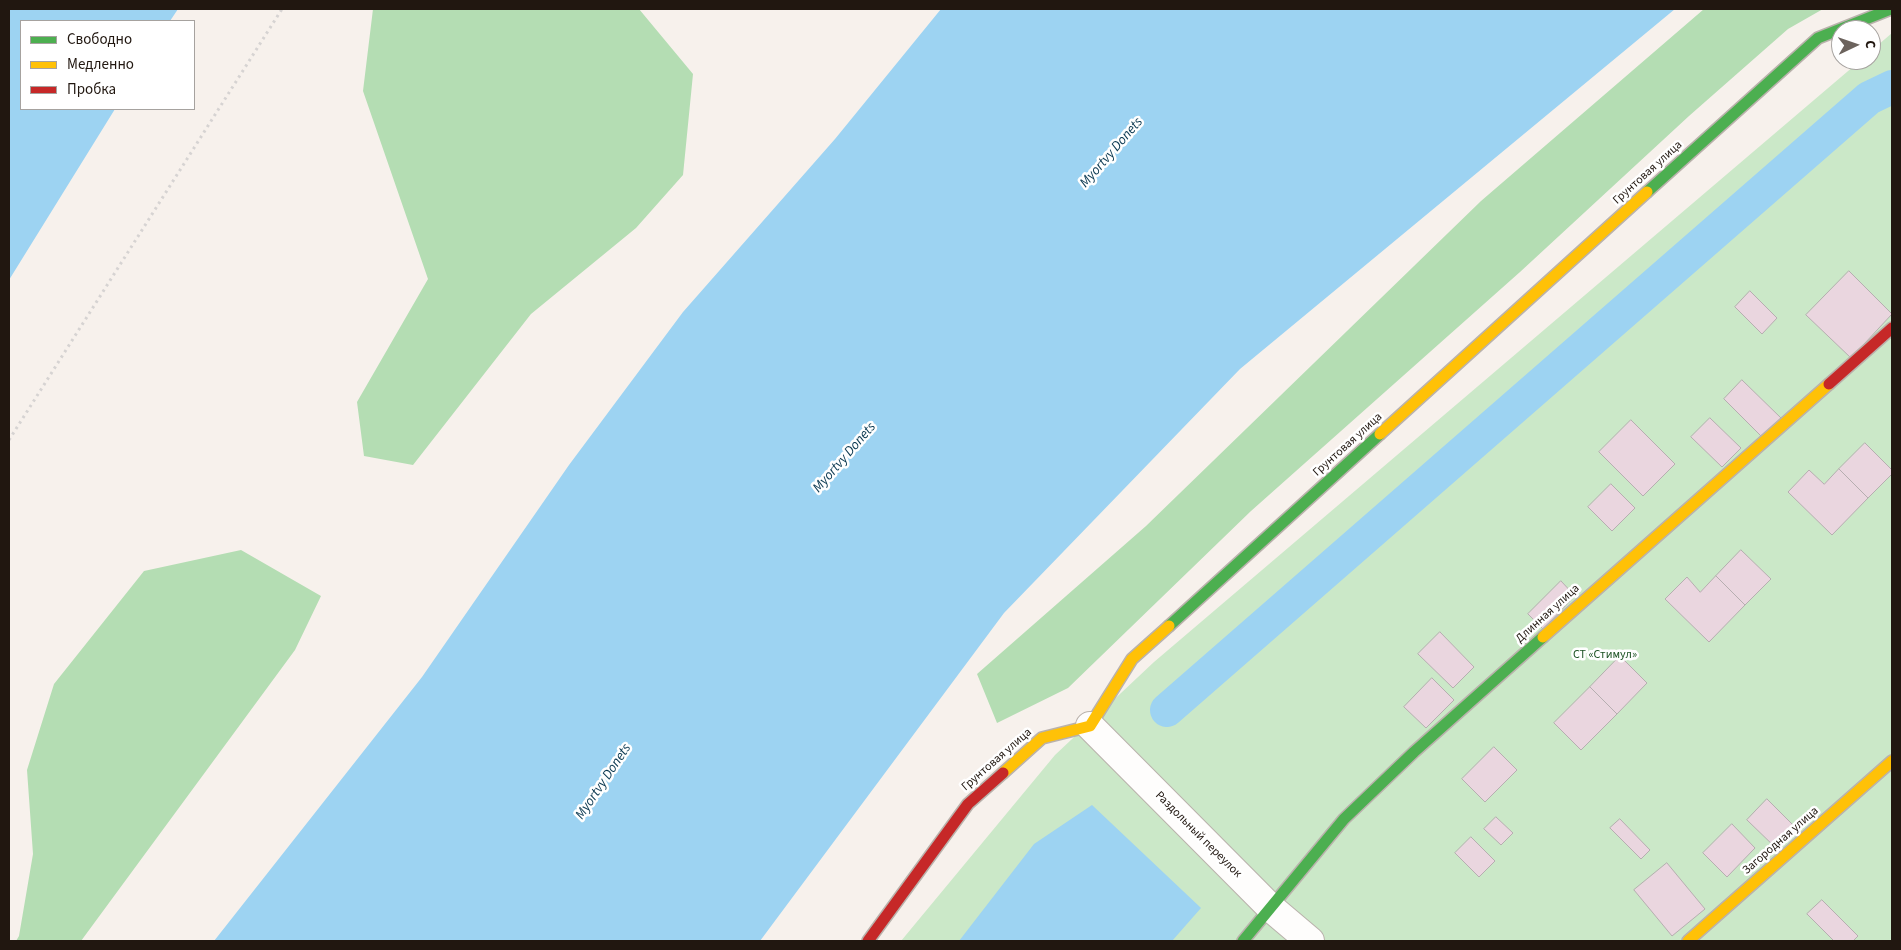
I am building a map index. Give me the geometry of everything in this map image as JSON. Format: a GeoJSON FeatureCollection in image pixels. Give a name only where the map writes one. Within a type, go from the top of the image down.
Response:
{"type":"FeatureCollection","features":[{"type":"Feature","properties":{"kind":"street","name":"Грунтовая улица"},"geometry":{"type":"LineString","coordinates":[[868,941],[968,804],[1042,738],[1090,726],[1132,659],[1818,38],[1891,9]]}},
{"type":"Feature","properties":{"kind":"street","name":"Длинная улица"},"geometry":{"type":"LineString","coordinates":[[1243,941],[1344,819],[1414,752],[1892,328]]}},
{"type":"Feature","properties":{"kind":"street","name":"Раздольный переулок"},"geometry":{"type":"LineString","coordinates":[[1090,726],[1270,908],[1310,941]]}},
{"type":"Feature","properties":{"kind":"street","name":"Загородная улица"},"geometry":{"type":"LineString","coordinates":[[1688,941],[1892,761]]}},
{"type":"Feature","properties":{"kind":"path"},"geometry":{"type":"LineString","coordinates":[[9,440],[282,9]]}},
{"type":"Feature","properties":{"kind":"green space"},"geometry":{"type":"Polygon","coordinates":[[[373,9],[639,9],[693,74],[683,175],[636,228],[531,314],[413,465],[364,456],[357,402],[428,279],[363,91],[373,9]]]}},
{"type":"Feature","properties":{"kind":"green space"},"geometry":{"type":"Polygon","coordinates":[[[1704,9],[1823,9],[1788,29],[1689,116],[1520,272],[1251,511],[1068,688],[997,723],[977,674],[1146,526],[1481,201],[1704,9]]]}},
{"type":"Feature","properties":{"kind":"green space","name":"СТ «Стимул»"},"geometry":{"type":"Polygon","coordinates":[[[1892,33],[1892,941],[901,941],[1055,755],[1154,662],[1849,70],[1881,70],[1881,42],[1892,33]]]}},
{"type":"Feature","properties":{"kind":"green space"},"geometry":{"type":"Polygon","coordinates":[[[241,550],[321,596],[295,650],[81,941],[16,941],[19,936],[33,854],[27,770],[54,684],[144,571],[241,550]]]}},
{"type":"Feature","properties":{"kind":"water"},"geometry":{"type":"Polygon","coordinates":[[[9,9],[178,9],[171,20],[20,20],[20,110],[114,110],[9,280],[9,9]]]}},
{"type":"Feature","properties":{"kind":"water","name":"Myortvy Donets"},"geometry":{"type":"Polygon","coordinates":[[[941,9],[1675,9],[1240,369],[1004,613],[760,941],[214,941],[422,677],[569,465],[683,312],[835,139],[941,9]]]}},
{"type":"Feature","properties":{"kind":"water"},"geometry":{"type":"Polygon","coordinates":[[[1092,805],[1201,908],[1172,941],[959,941],[1034,844],[1092,805]]]}},
{"type":"Feature","properties":{"kind":"building"},"geometry":{"type":"Polygon","coordinates":[[[1849,271],[1892,314],[1851,358],[1806,315],[1849,271]]]}},
{"type":"Feature","properties":{"kind":"building"},"geometry":{"type":"Polygon","coordinates":[[[1750,291],[1777,318],[1762,334],[1735,307],[1750,291]]]}},
{"type":"Feature","properties":{"kind":"building"},"geometry":{"type":"Polygon","coordinates":[[[1742,380],[1781,418],[1762,437],[1724,399],[1742,380]]]}},
{"type":"Feature","properties":{"kind":"building"},"geometry":{"type":"Polygon","coordinates":[[[1710,418],[1741,448],[1722,467],[1691,437],[1710,418]]]}},
{"type":"Feature","properties":{"kind":"building"},"geometry":{"type":"Polygon","coordinates":[[[1631,420],[1675,464],[1643,496],[1599,452],[1631,420]]]}},
{"type":"Feature","properties":{"kind":"building"},"geometry":{"type":"Polygon","coordinates":[[[1865,443],[1892,470],[1892,474],[1868,498],[1839,469],[1865,443]]]}},
{"type":"Feature","properties":{"kind":"building"},"geometry":{"type":"Polygon","coordinates":[[[1839,469],[1868,498],[1832,535],[1788,492],[1809,470],[1824,484],[1839,469]]]}},
{"type":"Feature","properties":{"kind":"building"},"geometry":{"type":"Polygon","coordinates":[[[1611,484],[1635,508],[1612,531],[1588,507],[1611,484]]]}},
{"type":"Feature","properties":{"kind":"building"},"geometry":{"type":"Polygon","coordinates":[[[1741,550],[1771,579],[1745,605],[1716,576],[1741,550]]]}},
{"type":"Feature","properties":{"kind":"building"},"geometry":{"type":"Polygon","coordinates":[[[1716,576],[1745,605],[1709,642],[1665,599],[1687,577],[1700,592],[1716,576]]]}},
{"type":"Feature","properties":{"kind":"building"},"geometry":{"type":"Polygon","coordinates":[[[1561,581],[1575,596],[1543,629],[1528,614],[1561,581]]]}},
{"type":"Feature","properties":{"kind":"building"},"geometry":{"type":"Polygon","coordinates":[[[1440,632],[1474,667],[1453,688],[1418,654],[1440,632]]]}},
{"type":"Feature","properties":{"kind":"building"},"geometry":{"type":"Polygon","coordinates":[[[1620,656],[1647,683],[1617,714],[1590,687],[1620,656]]]}},
{"type":"Feature","properties":{"kind":"building"},"geometry":{"type":"Polygon","coordinates":[[[1432,678],[1454,700],[1426,728],[1404,707],[1432,678]]]}},
{"type":"Feature","properties":{"kind":"building"},"geometry":{"type":"Polygon","coordinates":[[[1590,687],[1617,714],[1581,750],[1554,723],[1590,687]]]}},
{"type":"Feature","properties":{"kind":"building"},"geometry":{"type":"Polygon","coordinates":[[[1494,747],[1517,770],[1485,802],[1462,779],[1494,747]]]}},
{"type":"Feature","properties":{"kind":"building"},"geometry":{"type":"Polygon","coordinates":[[[1767,799],[1797,829],[1777,849],[1747,820],[1767,799]]]}},
{"type":"Feature","properties":{"kind":"building"},"geometry":{"type":"Polygon","coordinates":[[[1496,817],[1513,833],[1501,845],[1484,829],[1496,817]]]}},
{"type":"Feature","properties":{"kind":"building"},"geometry":{"type":"Polygon","coordinates":[[[1620,819],[1650,850],[1641,859],[1610,828],[1620,819]]]}},
{"type":"Feature","properties":{"kind":"building"},"geometry":{"type":"Polygon","coordinates":[[[1732,824],[1755,848],[1727,877],[1703,853],[1732,824]]]}},
{"type":"Feature","properties":{"kind":"building"},"geometry":{"type":"Polygon","coordinates":[[[1471,837],[1495,861],[1479,877],[1455,853],[1471,837]]]}},
{"type":"Feature","properties":{"kind":"building"},"geometry":{"type":"Polygon","coordinates":[[[1667,863],[1705,909],[1672,936],[1634,890],[1667,863]]]}},
{"type":"Feature","properties":{"kind":"building"},"geometry":{"type":"Polygon","coordinates":[[[1822,900],[1858,936],[1853,941],[1834,941],[1807,914],[1822,900]]]}},
{"type":"Feature","properties":{"kind":"waterway"},"geometry":{"type":"LineString","coordinates":[[1167,710],[1869,98],[1892,87]]}},
{"type":"Feature","properties":{"kind":"traffic: fast"},"geometry":{"type":"LineString","coordinates":[[1647,192],[1818,38],[1891,9]]}},
{"type":"Feature","properties":{"kind":"traffic: fast"},"geometry":{"type":"LineString","coordinates":[[1169,626],[1380,434]]}},
{"type":"Feature","properties":{"kind":"traffic: fast"},"geometry":{"type":"LineString","coordinates":[[1243,941],[1344,819],[1414,752],[1543,637]]}},
{"type":"Feature","properties":{"kind":"traffic: slow"},"geometry":{"type":"LineString","coordinates":[[1380,434],[1647,192]]}},
{"type":"Feature","properties":{"kind":"traffic: slow"},"geometry":{"type":"LineString","coordinates":[[1543,637],[1829,384]]}},
{"type":"Feature","properties":{"kind":"traffic: slow"},"geometry":{"type":"LineString","coordinates":[[1003,773],[1042,738],[1090,726],[1132,659],[1169,626]]}},
{"type":"Feature","properties":{"kind":"traffic: slow"},"geometry":{"type":"LineString","coordinates":[[1688,941],[1892,761]]}},
{"type":"Feature","properties":{"kind":"traffic: jam"},"geometry":{"type":"LineString","coordinates":[[1829,384],[1892,328]]}},
{"type":"Feature","properties":{"kind":"traffic: jam"},"geometry":{"type":"LineString","coordinates":[[868,941],[968,804],[1003,773]]}}]}
